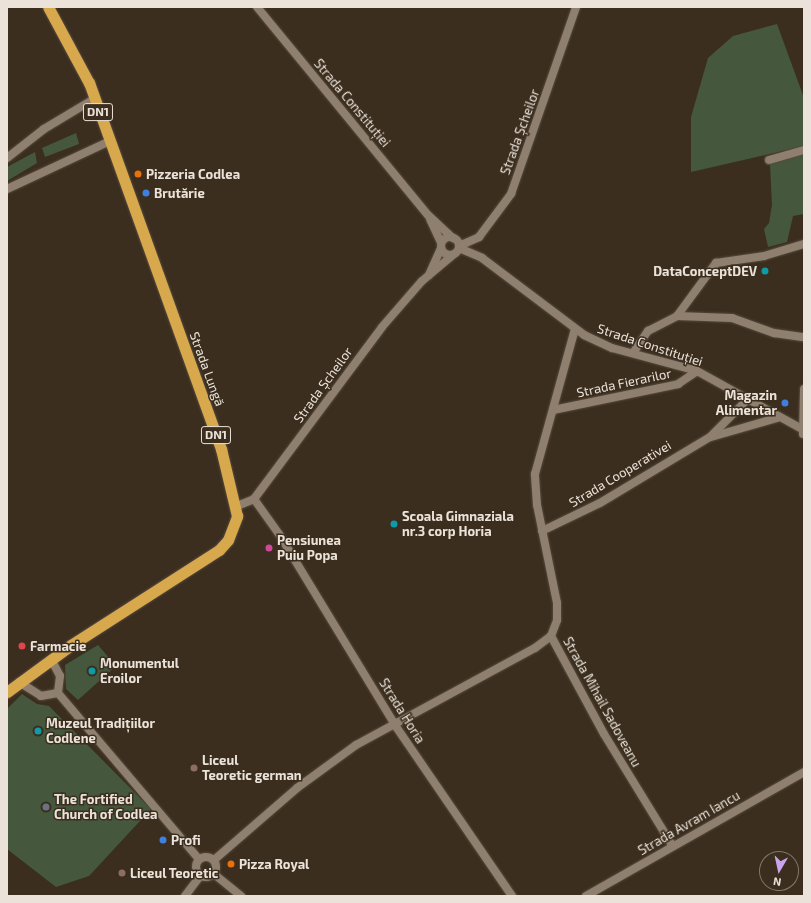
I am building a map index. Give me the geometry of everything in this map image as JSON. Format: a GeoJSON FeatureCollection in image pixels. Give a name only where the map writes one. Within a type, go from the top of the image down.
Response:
{"type":"FeatureCollection","features":[{"type":"Feature","properties":{"kind":"highway","name":"Strada Lungă"},"geometry":{"type":"LineString","coordinates":[[7,692],[51,659],[219,550],[233,532],[237,506],[208,410],[108,142],[94,99],[79,60],[48,7]]}},
{"type":"Feature","properties":{"kind":"street","name":"Strada Constituției"},"geometry":{"type":"LineString","coordinates":[[257,7],[428,214],[453,238],[457,250]]}},
{"type":"Feature","properties":{"kind":"street","name":"Strada Șcheilor"},"geometry":{"type":"LineString","coordinates":[[254,499],[365,349],[429,275],[457,250],[479,237],[511,194],[576,7]]}},
{"type":"Feature","properties":{"kind":"street"},"geometry":{"type":"LineString","coordinates":[[7,158],[44,129],[94,99]]}},
{"type":"Feature","properties":{"kind":"street"},"geometry":{"type":"LineString","coordinates":[[7,189],[108,142]]}},
{"type":"Feature","properties":{"kind":"street"},"geometry":{"type":"LineString","coordinates":[[769,160],[804,150]]}},
{"type":"Feature","properties":{"kind":"street","name":"Strada Constituției"},"geometry":{"type":"LineString","coordinates":[[428,214],[446,255],[457,250],[482,258],[575,329],[598,342],[697,372],[746,402],[803,432]]}},
{"type":"Feature","properties":{"kind":"street"},"geometry":{"type":"LineString","coordinates":[[441,246],[453,238]]}},
{"type":"Feature","properties":{"kind":"street"},"geometry":{"type":"LineString","coordinates":[[633,353],[648,331],[677,316],[716,263],[764,256],[804,244]]}},
{"type":"Feature","properties":{"kind":"street","name":"Strada Șcheilor"},"geometry":{"type":"LineString","coordinates":[[429,275],[441,246]]}},
{"type":"Feature","properties":{"kind":"street"},"geometry":{"type":"LineString","coordinates":[[677,316],[732,318],[774,333],[804,337]]}},
{"type":"Feature","properties":{"kind":"street","name":"Strada Mihail Sadoveanu"},"geometry":{"type":"LineString","coordinates":[[575,329],[535,474],[542,531],[558,610],[551,636],[604,734],[672,845]]}},
{"type":"Feature","properties":{"kind":"street","name":"Strada Fierarilor"},"geometry":{"type":"LineString","coordinates":[[553,410],[678,384],[697,372]]}},
{"type":"Feature","properties":{"kind":"street"},"geometry":{"type":"LineString","coordinates":[[803,432],[804,389]]}},
{"type":"Feature","properties":{"kind":"street","name":"Strada Cooperativei"},"geometry":{"type":"LineString","coordinates":[[542,531],[600,503],[710,437],[746,402]]}},
{"type":"Feature","properties":{"kind":"street","name":"Strada Cooperativei"},"geometry":{"type":"LineString","coordinates":[[710,437],[777,418]]}},
{"type":"Feature","properties":{"kind":"street"},"geometry":{"type":"LineString","coordinates":[[237,506],[254,499]]}},
{"type":"Feature","properties":{"kind":"street","name":"Strada Horia"},"geometry":{"type":"LineString","coordinates":[[254,499],[279,534],[394,722],[512,896]]}},
{"type":"Feature","properties":{"kind":"street"},"geometry":{"type":"LineString","coordinates":[[214,874],[214,860],[297,788],[394,722],[535,648],[551,636]]}},
{"type":"Feature","properties":{"kind":"street"},"geometry":{"type":"LineString","coordinates":[[51,659],[60,676],[58,693],[199,859]]}},
{"type":"Feature","properties":{"kind":"street"},"geometry":{"type":"LineString","coordinates":[[19,682],[41,696],[58,693]]}},
{"type":"Feature","properties":{"kind":"street","name":"Strada Avram Iancu"},"geometry":{"type":"LineString","coordinates":[[586,896],[672,845],[804,772]]}},
{"type":"Feature","properties":{"kind":"street"},"geometry":{"type":"LineString","coordinates":[[199,859],[205,857],[214,860]]}},
{"type":"Feature","properties":{"kind":"street"},"geometry":{"type":"LineString","coordinates":[[199,859],[196,868],[200,876]]}},
{"type":"Feature","properties":{"kind":"street"},"geometry":{"type":"LineString","coordinates":[[185,896],[200,876],[214,874],[241,896]]}},
{"type":"Feature","properties":{"kind":"green space"},"geometry":{"type":"Polygon","coordinates":[[[777,24],[804,98],[804,146],[691,172],[691,117],[708,58],[733,36],[777,24]]]}},
{"type":"Feature","properties":{"kind":"green space"},"geometry":{"type":"Polygon","coordinates":[[[76,133],[79,144],[45,157],[42,148],[76,133]]]}},
{"type":"Feature","properties":{"kind":"green space"},"geometry":{"type":"Polygon","coordinates":[[[35,152],[37,163],[7,181],[7,167],[35,152]]]}},
{"type":"Feature","properties":{"kind":"green space"},"geometry":{"type":"Polygon","coordinates":[[[804,154],[804,214],[793,216],[787,242],[768,247],[764,229],[769,223],[772,205],[770,164],[804,154]]]}},
{"type":"Feature","properties":{"kind":"green space"},"geometry":{"type":"Polygon","coordinates":[[[98,645],[116,666],[78,700],[66,689],[65,665],[98,645]]]}},
{"type":"Feature","properties":{"kind":"green space"},"geometry":{"type":"Polygon","coordinates":[[[22,694],[37,704],[49,706],[151,809],[89,876],[56,887],[7,849],[7,709],[22,694]]]}},
{"type":"Feature","properties":{"kind":"place","name":"Pizzeria Codlea"},"geometry":{"type":"Point","coordinates":[138,174]}},
{"type":"Feature","properties":{"kind":"place","name":"Brutărie"},"geometry":{"type":"Point","coordinates":[146,193]}},
{"type":"Feature","properties":{"kind":"place","name":"DataConceptDEV"},"geometry":{"type":"Point","coordinates":[765,271]}},
{"type":"Feature","properties":{"kind":"place","name":"Magazin Alimentar"},"geometry":{"type":"Point","coordinates":[785,403]}},
{"type":"Feature","properties":{"kind":"place","name":"Scoala Gimnaziala nr.3 corp Horia"},"geometry":{"type":"Point","coordinates":[394,524]}},
{"type":"Feature","properties":{"kind":"place","name":"Pensiunea Puiu Popa"},"geometry":{"type":"Point","coordinates":[269,548]}},
{"type":"Feature","properties":{"kind":"place","name":"Farmacie"},"geometry":{"type":"Point","coordinates":[22,646]}},
{"type":"Feature","properties":{"kind":"place","name":"Monumentul Eroilor"},"geometry":{"type":"Point","coordinates":[92,671]}},
{"type":"Feature","properties":{"kind":"place","name":"Muzeul Tradițiilor Codlene"},"geometry":{"type":"Point","coordinates":[38,731]}},
{"type":"Feature","properties":{"kind":"place","name":"Liceul Teoretic german"},"geometry":{"type":"Point","coordinates":[194,768]}},
{"type":"Feature","properties":{"kind":"place","name":"The Fortified Church of Codlea"},"geometry":{"type":"Point","coordinates":[46,807]}},
{"type":"Feature","properties":{"kind":"place","name":"Profi"},"geometry":{"type":"Point","coordinates":[163,840]}},
{"type":"Feature","properties":{"kind":"place","name":"Pizza Royal"},"geometry":{"type":"Point","coordinates":[231,864]}},
{"type":"Feature","properties":{"kind":"place","name":"Liceul Teoretic"},"geometry":{"type":"Point","coordinates":[122,873]}}]}
